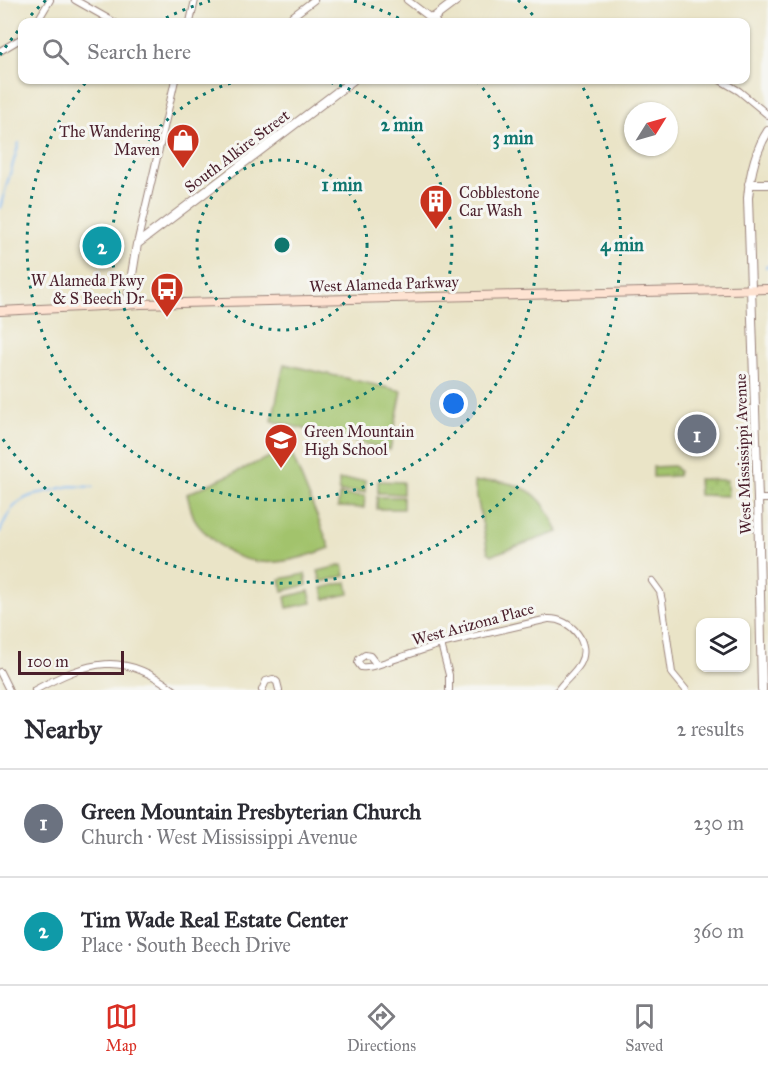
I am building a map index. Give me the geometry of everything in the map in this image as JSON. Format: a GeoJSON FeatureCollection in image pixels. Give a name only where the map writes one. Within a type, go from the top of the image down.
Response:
{"type":"FeatureCollection","features":[{"type":"Feature","properties":{"kind":"main road","name":"West Alameda Parkway"},"geometry":{"type":"LineString","coordinates":[[0,311],[127,305],[768,289]]}},
{"type":"Feature","properties":{"kind":"street"},"geometry":{"type":"LineString","coordinates":[[39,18],[50,0]]}},
{"type":"Feature","properties":{"kind":"street"},"geometry":{"type":"LineString","coordinates":[[75,0],[107,18]]}},
{"type":"Feature","properties":{"kind":"street"},"geometry":{"type":"LineString","coordinates":[[191,18],[195,0]]}},
{"type":"Feature","properties":{"kind":"street"},"geometry":{"type":"LineString","coordinates":[[290,18],[314,0]]}},
{"type":"Feature","properties":{"kind":"street"},"geometry":{"type":"LineString","coordinates":[[407,0],[428,18]]}},
{"type":"Feature","properties":{"kind":"street"},"geometry":{"type":"LineString","coordinates":[[436,18],[457,0]]}},
{"type":"Feature","properties":{"kind":"street"},"geometry":{"type":"LineString","coordinates":[[0,51],[18,40]]}},
{"type":"Feature","properties":{"kind":"street"},"geometry":{"type":"LineString","coordinates":[[127,305],[137,244],[174,84]]}},
{"type":"Feature","properties":{"kind":"street","name":"South Alkire Street"},"geometry":{"type":"LineString","coordinates":[[137,244],[348,84]]}},
{"type":"Feature","properties":{"kind":"street"},"geometry":{"type":"LineString","coordinates":[[727,84],[768,115]]}},
{"type":"Feature","properties":{"kind":"street","name":"West Mississippi Avenue"},"geometry":{"type":"LineString","coordinates":[[762,690],[752,290],[748,220],[749,184],[755,158],[768,131]]}},
{"type":"Feature","properties":{"kind":"street"},"geometry":{"type":"LineString","coordinates":[[749,184],[768,183]]}},
{"type":"Feature","properties":{"kind":"street"},"geometry":{"type":"LineString","coordinates":[[758,499],[768,499]]}},
{"type":"Feature","properties":{"kind":"street"},"geometry":{"type":"LineString","coordinates":[[652,581],[660,592],[662,601],[672,673],[686,690]]}},
{"type":"Feature","properties":{"kind":"street","name":"West Arizona Place"},"geometry":{"type":"LineString","coordinates":[[376,665],[441,644],[556,619],[572,626],[582,642],[581,663],[558,690]]}},
{"type":"Feature","properties":{"kind":"street"},"geometry":{"type":"LineString","coordinates":[[441,644],[449,675],[449,690]]}},
{"type":"Feature","properties":{"kind":"street"},"geometry":{"type":"LineString","coordinates":[[35,690],[85,667],[105,663],[140,668],[158,677],[174,690]]}},
{"type":"Feature","properties":{"kind":"street"},"geometry":{"type":"LineString","coordinates":[[0,672],[9,690]]}},
{"type":"Feature","properties":{"kind":"street"},"geometry":{"type":"LineString","coordinates":[[262,690],[266,681],[273,679],[277,682],[279,690]]}},
{"type":"Feature","properties":{"kind":"green space"},"geometry":{"type":"Polygon","coordinates":[[[284,364],[402,391],[390,450],[272,421],[284,364]]]}},
{"type":"Feature","properties":{"kind":"green space"},"geometry":{"type":"Polygon","coordinates":[[[285,450],[291,452],[330,548],[283,561],[253,561],[238,557],[224,549],[198,525],[192,514],[187,494],[285,450]]]}},
{"type":"Feature","properties":{"kind":"green space"},"geometry":{"type":"Polygon","coordinates":[[[674,466],[679,471],[678,476],[653,477],[653,467],[674,466]]]}},
{"type":"Feature","properties":{"kind":"green space"},"geometry":{"type":"Polygon","coordinates":[[[698,479],[727,480],[728,496],[699,495],[698,479]]]}},
{"type":"Feature","properties":{"kind":"green space"},"geometry":{"type":"Polygon","coordinates":[[[339,480],[365,480],[365,492],[339,492],[339,480]]]}},
{"type":"Feature","properties":{"kind":"green space"},"geometry":{"type":"Polygon","coordinates":[[[378,481],[403,482],[403,494],[378,493],[378,481]]]}},
{"type":"Feature","properties":{"kind":"green space"},"geometry":{"type":"Polygon","coordinates":[[[497,481],[519,486],[536,496],[548,511],[558,532],[492,555],[488,552],[474,482],[497,481]]]}},
{"type":"Feature","properties":{"kind":"green space"},"geometry":{"type":"Polygon","coordinates":[[[339,495],[365,496],[364,508],[338,507],[339,495]]]}},
{"type":"Feature","properties":{"kind":"green space"},"geometry":{"type":"Polygon","coordinates":[[[377,497],[403,497],[403,509],[377,509],[377,497]]]}},
{"type":"Feature","properties":{"kind":"green space"},"geometry":{"type":"Polygon","coordinates":[[[343,565],[345,576],[321,582],[318,571],[343,565]]]}},
{"type":"Feature","properties":{"kind":"green space"},"geometry":{"type":"Polygon","coordinates":[[[305,574],[307,585],[283,591],[280,579],[305,574]]]}},
{"type":"Feature","properties":{"kind":"green space"},"geometry":{"type":"Polygon","coordinates":[[[347,582],[349,594],[325,599],[322,588],[347,582]]]}},
{"type":"Feature","properties":{"kind":"green space"},"geometry":{"type":"Polygon","coordinates":[[[309,591],[312,603],[287,608],[285,597],[309,591]]]}},
{"type":"Feature","properties":{"kind":"waterway"},"geometry":{"type":"LineString","coordinates":[[0,208],[19,143]]}},
{"type":"Feature","properties":{"kind":"waterway"},"geometry":{"type":"LineString","coordinates":[[57,489],[70,486],[93,487]]}},
{"type":"Feature","properties":{"kind":"waterway"},"geometry":{"type":"LineString","coordinates":[[35,494],[54,490]]}},
{"type":"Feature","properties":{"kind":"waterway"},"geometry":{"type":"LineString","coordinates":[[0,532],[12,509],[20,501],[33,495]]}},
{"type":"Feature","properties":{"kind":"place","name":"The Wandering Maven"},"geometry":{"type":"Point","coordinates":[183,169]}},
{"type":"Feature","properties":{"kind":"place","name":"Cobblestone Car Wash"},"geometry":{"type":"Point","coordinates":[436,230]}},
{"type":"Feature","properties":{"kind":"place","name":"Tim Wade Real Estate Center"},"geometry":{"type":"Point","coordinates":[102,246]}},
{"type":"Feature","properties":{"kind":"place","name":"W Alameda Pkwy & S Beech Dr"},"geometry":{"type":"Point","coordinates":[167,318]}},
{"type":"Feature","properties":{"kind":"place","name":"Green Mountain Presbyterian Church"},"geometry":{"type":"Point","coordinates":[697,434]}},
{"type":"Feature","properties":{"kind":"place","name":"Green Mountain High School"},"geometry":{"type":"Point","coordinates":[281,469]}}]}
